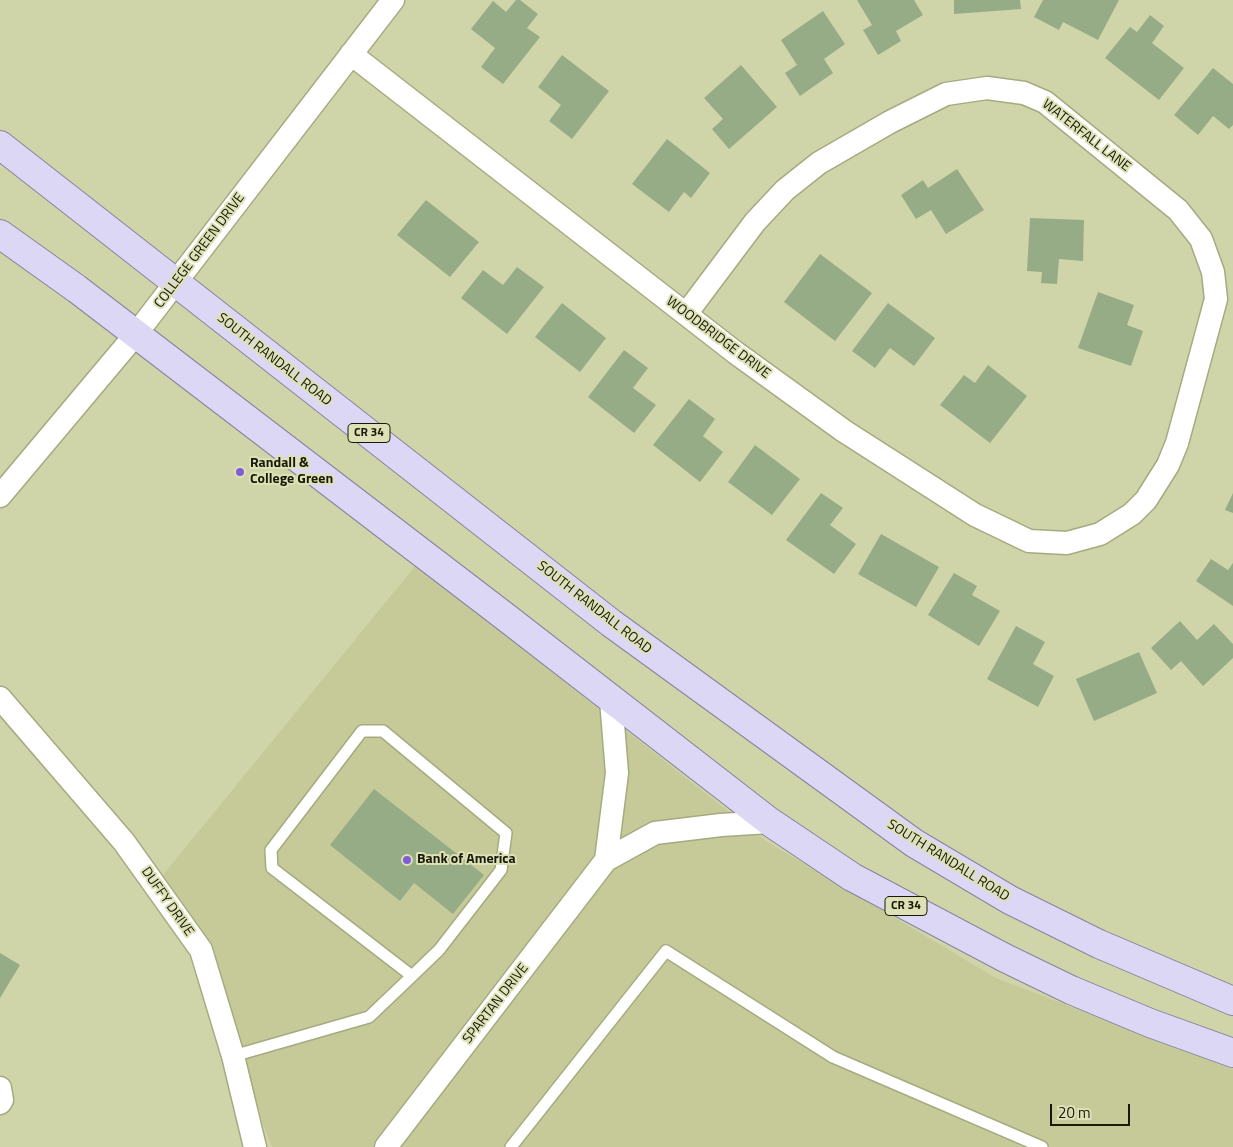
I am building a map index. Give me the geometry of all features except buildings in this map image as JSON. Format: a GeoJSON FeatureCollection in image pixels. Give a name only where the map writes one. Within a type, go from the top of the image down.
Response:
{"type":"FeatureCollection","features":[{"type":"Feature","properties":{"kind":"main road","name":"SOUTH RANDALL ROAD"},"geometry":{"type":"LineString","coordinates":[[0,145],[611,623],[914,843],[1010,900],[1099,944],[1233,1001]]}},
{"type":"Feature","properties":{"kind":"main road","name":"CR 34"},"geometry":{"type":"LineString","coordinates":[[0,234],[136,334],[504,615],[770,822],[852,877],[1005,958],[1150,1024],[1233,1053]]}},
{"type":"Feature","properties":{"kind":"street","name":"COLLEGE GREEN DRIVE"},"geometry":{"type":"LineString","coordinates":[[0,496],[136,334],[393,0]]}},
{"type":"Feature","properties":{"kind":"street","name":"WOODBRIDGE DRIVE"},"geometry":{"type":"LineString","coordinates":[[351,54],[542,205],[736,353],[844,431],[940,494],[994,526],[1029,540],[1059,543],[1100,534],[1116,525]]}},
{"type":"Feature","properties":{"kind":"street","name":"WATERFALL LANE"},"geometry":{"type":"LineString","coordinates":[[686,314],[755,222],[785,190],[819,163],[890,122],[946,94],[987,88],[1024,92],[1045,102],[1178,210],[1201,239],[1212,272],[1216,299],[1206,342],[1174,450],[1168,465],[1146,500],[1116,525]]}},
{"type":"Feature","properties":{"kind":"street","name":"DUFFY DRIVE"},"geometry":{"type":"LineString","coordinates":[[0,698],[124,842],[201,950],[233,1056],[255,1147]]}},
{"type":"Feature","properties":{"kind":"street"},"geometry":{"type":"LineString","coordinates":[[606,860],[617,773],[611,700]]}},
{"type":"Feature","properties":{"kind":"street","name":"SPARTAN DRIVE"},"geometry":{"type":"LineString","coordinates":[[386,1147],[606,860],[655,833],[721,825],[770,822]]}},
{"type":"Feature","properties":{"kind":"lane"},"geometry":{"type":"LineString","coordinates":[[233,1056],[369,1017],[412,976],[439,950],[501,870],[506,833],[383,731],[362,731],[271,850],[272,868],[412,976]]}},
{"type":"Feature","properties":{"kind":"lane"},"geometry":{"type":"LineString","coordinates":[[511,1147],[666,951],[833,1057],[1042,1147]]}},
{"type":"Feature","properties":{"kind":"shaded area"},"geometry":{"type":"Polygon","coordinates":[[[416,565],[766,841],[996,978],[1233,1069],[1233,1147],[272,1147],[264,1127],[212,944],[163,875],[416,565]]]}},
{"type":"Feature","properties":{"kind":"place","name":"Randall & College Green"},"geometry":{"type":"Point","coordinates":[240,472]}},
{"type":"Feature","properties":{"kind":"place","name":"Bank of America"},"geometry":{"type":"Point","coordinates":[407,860]}}]}
